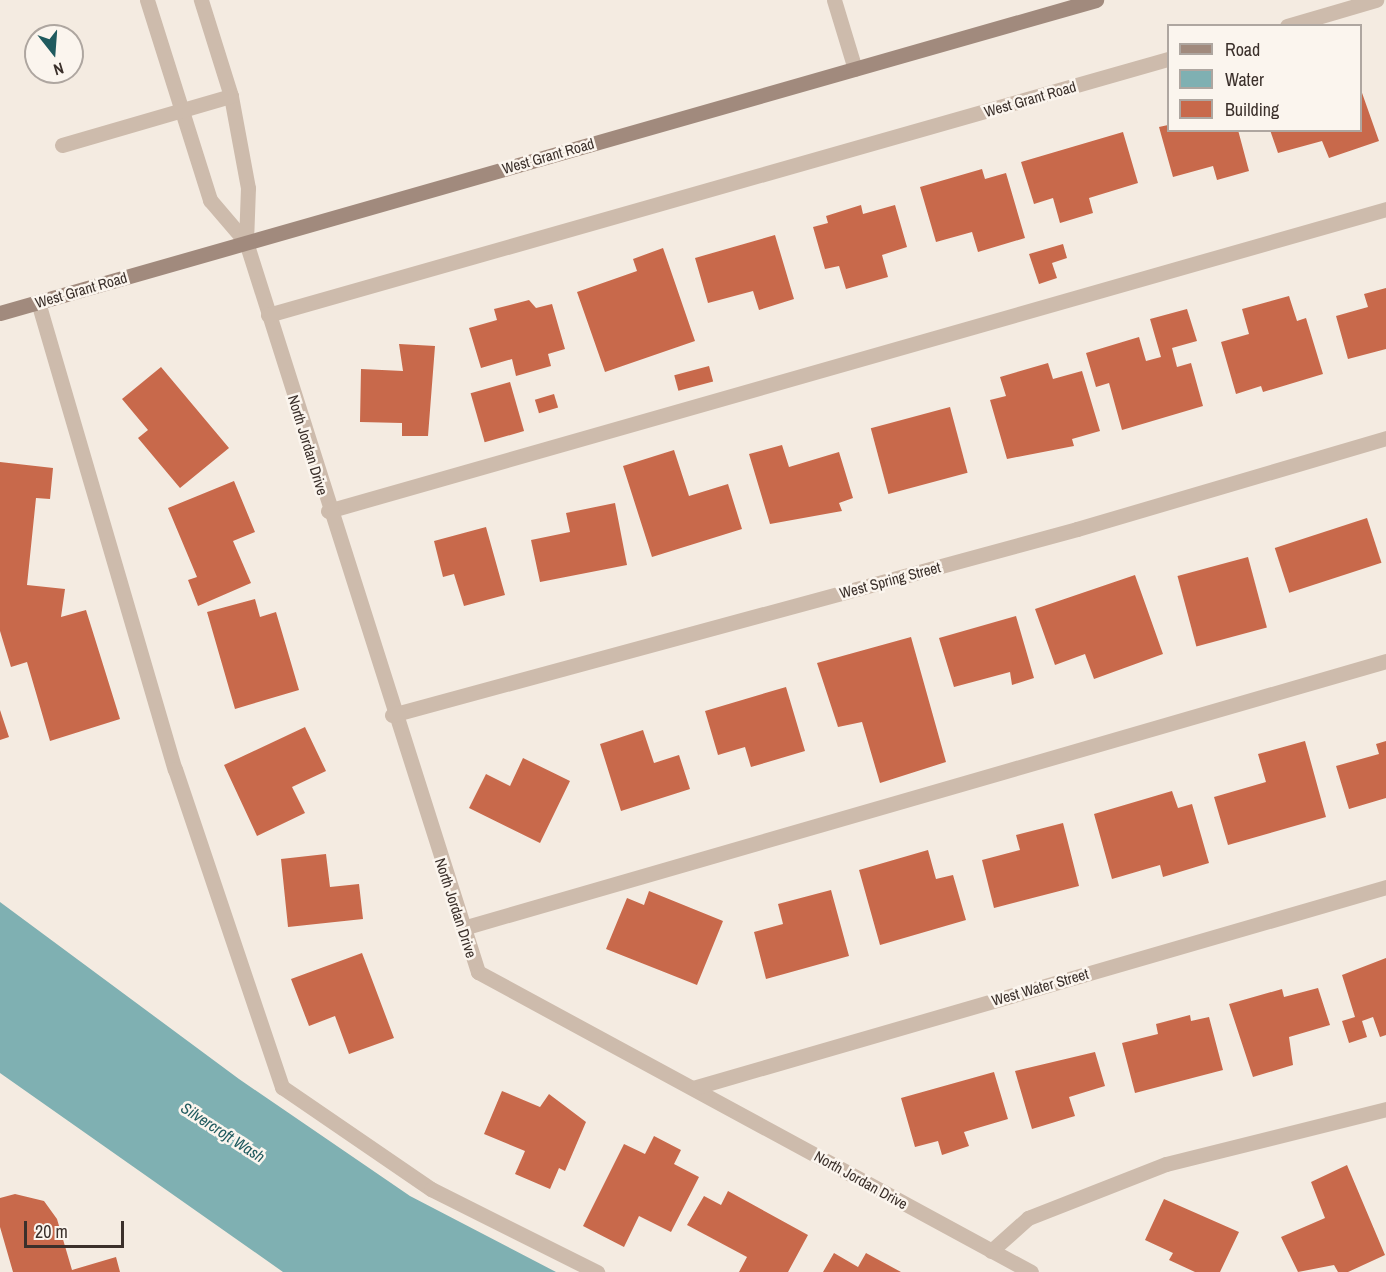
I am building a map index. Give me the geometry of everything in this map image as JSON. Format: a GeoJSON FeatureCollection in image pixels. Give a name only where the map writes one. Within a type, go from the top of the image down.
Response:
{"type":"FeatureCollection","features":[{"type":"Feature","properties":{"kind":"main road","name":"West Grant Road"},"geometry":{"type":"LineString","coordinates":[[0,313],[1096,0]]}},
{"type":"Feature","properties":{"kind":"street"},"geometry":{"type":"LineString","coordinates":[[147,0],[210,200],[246,242]]}},
{"type":"Feature","properties":{"kind":"street"},"geometry":{"type":"LineString","coordinates":[[201,0],[231,96],[248,188],[246,242]]}},
{"type":"Feature","properties":{"kind":"street"},"geometry":{"type":"LineString","coordinates":[[834,0],[855,69]]}},
{"type":"Feature","properties":{"kind":"street"},"geometry":{"type":"LineString","coordinates":[[1294,24],[1376,0]]}},
{"type":"Feature","properties":{"kind":"street","name":"West Grant Road"},"geometry":{"type":"LineString","coordinates":[[268,315],[1167,59]]}},
{"type":"Feature","properties":{"kind":"street"},"geometry":{"type":"LineString","coordinates":[[63,145],[231,96]]}},
{"type":"Feature","properties":{"kind":"street"},"geometry":{"type":"LineString","coordinates":[[328,511],[1386,209]]}},
{"type":"Feature","properties":{"kind":"street","name":"North Jordan Drive"},"geometry":{"type":"LineString","coordinates":[[246,242],[392,715],[478,972],[1031,1272]]}},
{"type":"Feature","properties":{"kind":"street"},"geometry":{"type":"LineString","coordinates":[[38,302],[175,769],[282,1087],[431,1189],[597,1272]]}},
{"type":"Feature","properties":{"kind":"street","name":"West Spring Street"},"geometry":{"type":"LineString","coordinates":[[392,715],[1077,529],[1386,438]]}},
{"type":"Feature","properties":{"kind":"street"},"geometry":{"type":"LineString","coordinates":[[463,928],[1386,661]]}},
{"type":"Feature","properties":{"kind":"street","name":"West Water Street"},"geometry":{"type":"LineString","coordinates":[[693,1088],[1386,887]]}},
{"type":"Feature","properties":{"kind":"street"},"geometry":{"type":"LineString","coordinates":[[991,1251],[1028,1218],[1166,1164],[1386,1109]]}},
{"type":"Feature","properties":{"kind":"water","name":"Silvercroft Wash"},"geometry":{"type":"Polygon","coordinates":[[[0,902],[239,1079],[410,1196],[556,1272],[283,1272],[0,1073],[0,902]]]}},
{"type":"Feature","properties":{"kind":"building"},"geometry":{"type":"Polygon","coordinates":[[[1362,93],[1379,141],[1329,158],[1322,141],[1278,153],[1271,132],[1362,132],[1362,93]]]}},
{"type":"Feature","properties":{"kind":"building"},"geometry":{"type":"Polygon","coordinates":[[[1167,125],[1167,132],[1239,132],[1249,171],[1217,180],[1213,166],[1173,177],[1159,127],[1167,125]]]}},
{"type":"Feature","properties":{"kind":"building"},"geometry":{"type":"Polygon","coordinates":[[[1123,132],[1138,183],[1089,198],[1093,213],[1060,223],[1053,198],[1034,204],[1021,162],[1123,132]]]}},
{"type":"Feature","properties":{"kind":"building"},"geometry":{"type":"Polygon","coordinates":[[[982,169],[985,179],[1006,173],[1025,238],[978,252],[972,232],[936,242],[920,187],[982,169]]]}},
{"type":"Feature","properties":{"kind":"building"},"geometry":{"type":"Polygon","coordinates":[[[861,205],[863,214],[895,205],[907,247],[882,255],[888,277],[846,289],[839,266],[825,269],[813,227],[828,223],[826,216],[861,205]]]}},
{"type":"Feature","properties":{"kind":"building"},"geometry":{"type":"Polygon","coordinates":[[[775,235],[794,299],[759,310],[753,291],[708,303],[695,258],[775,235]]]}},
{"type":"Feature","properties":{"kind":"building"},"geometry":{"type":"Polygon","coordinates":[[[1063,244],[1067,258],[1052,263],[1057,278],[1039,284],[1029,254],[1063,244]]]}},
{"type":"Feature","properties":{"kind":"building"},"geometry":{"type":"Polygon","coordinates":[[[663,248],[695,341],[605,372],[577,292],[637,271],[633,259],[663,248]]]}},
{"type":"Feature","properties":{"kind":"building"},"geometry":{"type":"Polygon","coordinates":[[[1386,288],[1386,349],[1348,359],[1336,316],[1368,307],[1364,294],[1386,288]]]}},
{"type":"Feature","properties":{"kind":"building"},"geometry":{"type":"Polygon","coordinates":[[[1289,296],[1297,321],[1306,318],[1323,374],[1263,392],[1261,386],[1236,394],[1221,342],[1249,334],[1242,309],[1289,296]]]}},
{"type":"Feature","properties":{"kind":"building"},"geometry":{"type":"Polygon","coordinates":[[[529,300],[536,308],[552,304],[565,349],[548,354],[551,366],[516,376],[512,359],[481,368],[469,328],[497,320],[494,309],[529,300]]]}},
{"type":"Feature","properties":{"kind":"building"},"geometry":{"type":"Polygon","coordinates":[[[1187,309],[1197,341],[1172,348],[1177,367],[1191,363],[1203,406],[1122,430],[1109,383],[1096,387],[1086,353],[1139,337],[1146,361],[1161,357],[1150,319],[1187,309]]]}},
{"type":"Feature","properties":{"kind":"building"},"geometry":{"type":"Polygon","coordinates":[[[399,344],[435,346],[428,436],[402,436],[402,423],[360,422],[361,369],[403,371],[399,344]]]}},
{"type":"Feature","properties":{"kind":"building"},"geometry":{"type":"Polygon","coordinates":[[[1048,363],[1053,379],[1082,371],[1100,431],[1072,439],[1074,446],[1007,459],[990,400],[1006,396],[1000,377],[1048,363]]]}},
{"type":"Feature","properties":{"kind":"building"},"geometry":{"type":"Polygon","coordinates":[[[709,366],[713,381],[678,391],[674,375],[709,366]]]}},
{"type":"Feature","properties":{"kind":"building"},"geometry":{"type":"Polygon","coordinates":[[[161,367],[229,448],[180,488],[138,438],[148,430],[122,399],[161,367]]]}},
{"type":"Feature","properties":{"kind":"building"},"geometry":{"type":"Polygon","coordinates":[[[510,382],[524,431],[485,442],[471,393],[510,382]]]}},
{"type":"Feature","properties":{"kind":"building"},"geometry":{"type":"Polygon","coordinates":[[[554,394],[558,407],[539,413],[535,400],[554,394]]]}},
{"type":"Feature","properties":{"kind":"building"},"geometry":{"type":"Polygon","coordinates":[[[950,407],[968,473],[888,494],[871,428],[950,407]]]}},
{"type":"Feature","properties":{"kind":"building"},"geometry":{"type":"Polygon","coordinates":[[[782,445],[789,467],[839,452],[853,498],[839,503],[842,511],[770,524],[749,454],[782,445]]]}},
{"type":"Feature","properties":{"kind":"building"},"geometry":{"type":"Polygon","coordinates":[[[674,450],[689,496],[728,484],[742,529],[652,557],[623,466],[674,450]]]}},
{"type":"Feature","properties":{"kind":"building"},"geometry":{"type":"Polygon","coordinates":[[[0,462],[53,468],[50,499],[36,498],[27,585],[65,589],[61,617],[86,610],[120,719],[50,741],[27,662],[11,667],[0,631],[0,462]]]}},
{"type":"Feature","properties":{"kind":"building"},"geometry":{"type":"Polygon","coordinates":[[[234,481],[255,532],[233,541],[251,583],[198,606],[188,580],[197,577],[168,508],[234,481]]]}},
{"type":"Feature","properties":{"kind":"building"},"geometry":{"type":"Polygon","coordinates":[[[615,503],[627,565],[540,582],[531,540],[570,532],[566,513],[615,503]]]}},
{"type":"Feature","properties":{"kind":"building"},"geometry":{"type":"Polygon","coordinates":[[[1367,518],[1382,563],[1289,593],[1275,548],[1367,518]]]}},
{"type":"Feature","properties":{"kind":"building"},"geometry":{"type":"Polygon","coordinates":[[[486,527],[505,595],[464,606],[454,574],[443,577],[434,541],[486,527]]]}},
{"type":"Feature","properties":{"kind":"building"},"geometry":{"type":"Polygon","coordinates":[[[1248,557],[1267,628],[1196,646],[1177,576],[1248,557]]]}},
{"type":"Feature","properties":{"kind":"building"},"geometry":{"type":"Polygon","coordinates":[[[1135,575],[1163,654],[1094,679],[1085,654],[1055,665],[1035,609],[1135,575]]]}},
{"type":"Feature","properties":{"kind":"building"},"geometry":{"type":"Polygon","coordinates":[[[255,599],[260,617],[276,612],[299,690],[235,709],[207,612],[255,599]]]}},
{"type":"Feature","properties":{"kind":"building"},"geometry":{"type":"Polygon","coordinates":[[[1016,616],[1034,678],[1012,685],[1010,672],[954,687],[939,638],[1016,616]]]}},
{"type":"Feature","properties":{"kind":"building"},"geometry":{"type":"Polygon","coordinates":[[[911,637],[946,762],[880,783],[862,722],[838,727],[817,663],[911,637]]]}},
{"type":"Feature","properties":{"kind":"building"},"geometry":{"type":"Polygon","coordinates":[[[786,687],[805,751],[751,767],[745,747],[718,755],[705,711],[786,687]]]}},
{"type":"Feature","properties":{"kind":"building"},"geometry":{"type":"Polygon","coordinates":[[[0,710],[9,737],[0,740],[0,710]]]}},
{"type":"Feature","properties":{"kind":"building"},"geometry":{"type":"Polygon","coordinates":[[[305,727],[326,771],[292,787],[305,813],[257,836],[224,765],[305,727]]]}},
{"type":"Feature","properties":{"kind":"building"},"geometry":{"type":"Polygon","coordinates":[[[643,730],[654,763],[679,755],[690,789],[621,811],[600,744],[643,730]]]}},
{"type":"Feature","properties":{"kind":"building"},"geometry":{"type":"Polygon","coordinates":[[[1305,741],[1326,817],[1228,845],[1214,797],[1266,782],[1258,754],[1305,741]]]}},
{"type":"Feature","properties":{"kind":"building"},"geometry":{"type":"Polygon","coordinates":[[[1386,741],[1386,798],[1349,809],[1336,766],[1379,754],[1376,744],[1386,741]]]}},
{"type":"Feature","properties":{"kind":"building"},"geometry":{"type":"Polygon","coordinates":[[[523,758],[570,781],[540,843],[469,808],[486,774],[510,786],[523,758]]]}},
{"type":"Feature","properties":{"kind":"building"},"geometry":{"type":"Polygon","coordinates":[[[1172,791],[1178,808],[1192,804],[1209,863],[1163,877],[1160,865],[1112,879],[1094,814],[1172,791]]]}},
{"type":"Feature","properties":{"kind":"building"},"geometry":{"type":"Polygon","coordinates":[[[1063,823],[1079,886],[994,908],[982,860],[1020,850],[1016,835],[1063,823]]]}},
{"type":"Feature","properties":{"kind":"building"},"geometry":{"type":"Polygon","coordinates":[[[928,850],[936,879],[953,875],[966,920],[880,945],[859,870],[928,850]]]}},
{"type":"Feature","properties":{"kind":"building"},"geometry":{"type":"Polygon","coordinates":[[[326,854],[330,887],[359,884],[363,919],[288,927],[281,859],[326,854]]]}},
{"type":"Feature","properties":{"kind":"building"},"geometry":{"type":"Polygon","coordinates":[[[831,890],[849,956],[766,979],[754,932],[783,924],[778,904],[831,890]]]}},
{"type":"Feature","properties":{"kind":"building"},"geometry":{"type":"Polygon","coordinates":[[[649,891],[723,921],[697,985],[606,949],[627,898],[644,905],[649,891]]]}},
{"type":"Feature","properties":{"kind":"building"},"geometry":{"type":"Polygon","coordinates":[[[362,953],[394,1038],[349,1054],[335,1016],[309,1026],[291,979],[362,953]]]}},
{"type":"Feature","properties":{"kind":"building"},"geometry":{"type":"Polygon","coordinates":[[[1386,958],[1386,1035],[1380,1037],[1373,1017],[1362,1021],[1367,1037],[1349,1043],[1342,1021],[1355,1017],[1342,975],[1386,958]]]}},
{"type":"Feature","properties":{"kind":"building"},"geometry":{"type":"Polygon","coordinates":[[[1318,988],[1330,1025],[1289,1037],[1293,1065],[1253,1077],[1229,1004],[1282,989],[1284,997],[1318,988]]]}},
{"type":"Feature","properties":{"kind":"building"},"geometry":{"type":"Polygon","coordinates":[[[1190,1015],[1191,1021],[1209,1017],[1223,1070],[1135,1093],[1122,1043],[1158,1034],[1156,1024],[1190,1015]]]}},
{"type":"Feature","properties":{"kind":"building"},"geometry":{"type":"Polygon","coordinates":[[[1095,1052],[1105,1086],[1069,1097],[1075,1116],[1032,1129],[1015,1071],[1095,1052]]]}},
{"type":"Feature","properties":{"kind":"building"},"geometry":{"type":"Polygon","coordinates":[[[994,1072],[1008,1119],[964,1132],[969,1146],[942,1155],[938,1141],[915,1147],[901,1098],[994,1072]]]}},
{"type":"Feature","properties":{"kind":"building"},"geometry":{"type":"Polygon","coordinates":[[[502,1091],[540,1107],[549,1094],[586,1122],[565,1171],[559,1168],[550,1189],[515,1174],[525,1151],[484,1134],[502,1091]]]}},
{"type":"Feature","properties":{"kind":"building"},"geometry":{"type":"Polygon","coordinates":[[[654,1136],[681,1150],[674,1164],[699,1177],[671,1232],[639,1216],[624,1247],[583,1226],[624,1144],[645,1154],[654,1136]]]}},
{"type":"Feature","properties":{"kind":"building"},"geometry":{"type":"Polygon","coordinates":[[[1347,1165],[1385,1255],[1348,1272],[1338,1272],[1334,1265],[1298,1272],[1281,1237],[1325,1218],[1311,1182],[1347,1165]]]}},
{"type":"Feature","properties":{"kind":"building"},"geometry":{"type":"Polygon","coordinates":[[[728,1191],[808,1235],[788,1272],[739,1272],[747,1257],[687,1225],[704,1196],[721,1205],[728,1191]]]}},
{"type":"Feature","properties":{"kind":"building"},"geometry":{"type":"Polygon","coordinates":[[[15,1194],[44,1201],[57,1219],[72,1270],[116,1257],[120,1272],[13,1272],[0,1227],[0,1198],[15,1194]]]}},
{"type":"Feature","properties":{"kind":"building"},"geometry":{"type":"Polygon","coordinates":[[[1164,1199],[1239,1232],[1220,1272],[1195,1272],[1169,1260],[1173,1253],[1145,1240],[1164,1199]]]}},
{"type":"Feature","properties":{"kind":"building"},"geometry":{"type":"Polygon","coordinates":[[[834,1253],[858,1267],[866,1253],[901,1272],[823,1272],[834,1253]]]}}]}
